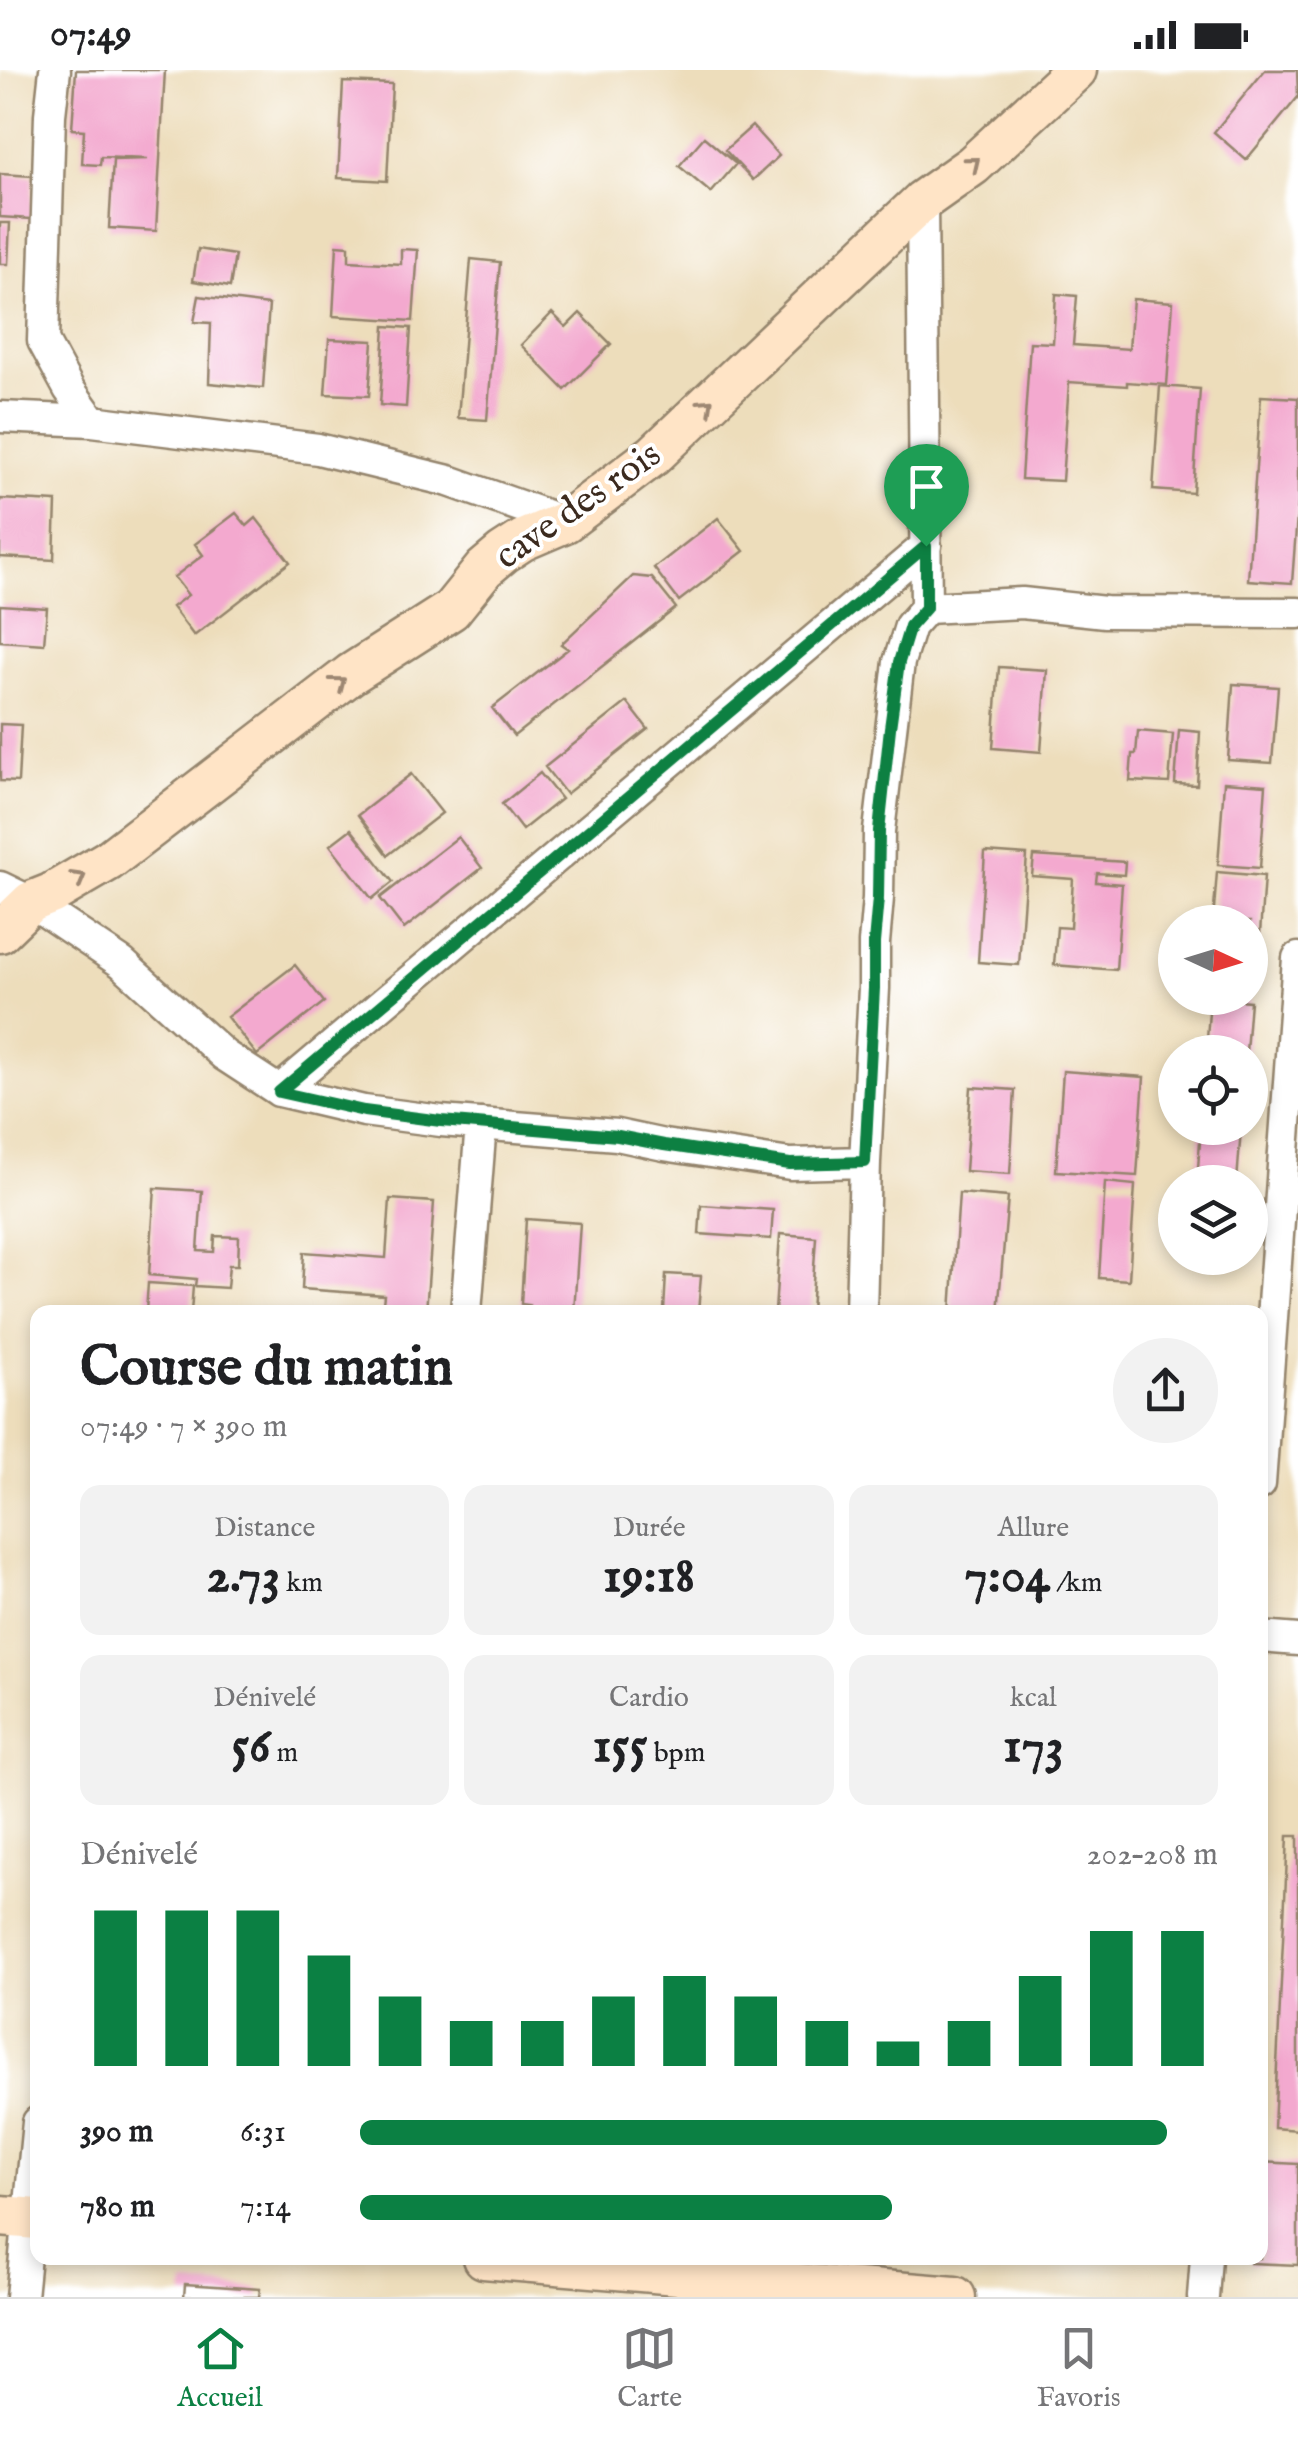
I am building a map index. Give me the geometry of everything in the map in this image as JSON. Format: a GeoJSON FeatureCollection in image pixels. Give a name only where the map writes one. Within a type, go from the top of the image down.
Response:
{"type":"FeatureCollection","features":[{"type":"Feature","properties":{"kind":"street"},"geometry":{"type":"LineString","coordinates":[[55,70],[50,114],[43,341],[92,421]]}},
{"type":"Feature","properties":{"kind":"street","name":"cave des rois"},"geometry":{"type":"LineString","coordinates":[[0,932],[16,895],[50,894],[109,860],[351,674],[451,610],[503,552],[565,522],[654,455],[922,201],[973,165],[1076,70]]}},
{"type":"Feature","properties":{"kind":"street"},"geometry":{"type":"LineString","coordinates":[[861,1305],[879,831],[899,662],[910,626],[926,608],[922,201]]}},
{"type":"Feature","properties":{"kind":"street"},"geometry":{"type":"LineString","coordinates":[[0,417],[92,421],[318,449],[449,481],[565,522]]}},
{"type":"Feature","properties":{"kind":"street"},"geometry":{"type":"LineString","coordinates":[[279,1092],[926,546]]}},
{"type":"Feature","properties":{"kind":"street"},"geometry":{"type":"LineString","coordinates":[[926,608],[1022,603],[1106,612],[1298,613]]}},
{"type":"Feature","properties":{"kind":"street"},"geometry":{"type":"LineString","coordinates":[[16,895],[122,963],[224,1056],[279,1092],[364,1111],[618,1136],[790,1164],[865,1162]]}},
{"type":"Feature","properties":{"kind":"street"},"geometry":{"type":"LineString","coordinates":[[1268,1373],[1298,958]]}},
{"type":"Feature","properties":{"kind":"street"},"geometry":{"type":"LineString","coordinates":[[467,1305],[481,1124]]}},
{"type":"Feature","properties":{"kind":"street"},"geometry":{"type":"LineString","coordinates":[[1268,1638],[1298,1640]]}},
{"type":"Feature","properties":{"kind":"street"},"geometry":{"type":"LineString","coordinates":[[21,2297],[22,2218],[30,2170]]}},
{"type":"Feature","properties":{"kind":"street"},"geometry":{"type":"LineString","coordinates":[[588,2265],[795,2279],[955,2297]]}},
{"type":"Feature","properties":{"kind":"street"},"geometry":{"type":"LineString","coordinates":[[1204,2297],[1206,2265]]}},
{"type":"Feature","properties":{"kind":"building"},"geometry":{"type":"Polygon","coordinates":[[[76,70],[165,70],[156,231],[109,228],[113,160],[148,159],[101,157],[100,165],[82,164],[84,130],[72,129],[76,70]]]}},
{"type":"Feature","properties":{"kind":"building"},"geometry":{"type":"Polygon","coordinates":[[[1265,70],[1297,70],[1298,97],[1246,160],[1214,132],[1265,70]]]}},
{"type":"Feature","properties":{"kind":"building"},"geometry":{"type":"Polygon","coordinates":[[[343,82],[392,84],[387,181],[338,178],[343,82]]]}},
{"type":"Feature","properties":{"kind":"building"},"geometry":{"type":"Polygon","coordinates":[[[752,126],[779,156],[753,180],[725,150],[752,126]]]}},
{"type":"Feature","properties":{"kind":"building"},"geometry":{"type":"Polygon","coordinates":[[[704,137],[736,164],[711,193],[679,166],[704,137]]]}},
{"type":"Feature","properties":{"kind":"building"},"geometry":{"type":"Polygon","coordinates":[[[0,174],[33,176],[31,219],[0,217],[0,174]]]}},
{"type":"Feature","properties":{"kind":"building"},"geometry":{"type":"Polygon","coordinates":[[[0,223],[10,223],[8,264],[0,264],[0,223]]]}},
{"type":"Feature","properties":{"kind":"building"},"geometry":{"type":"Polygon","coordinates":[[[337,245],[349,246],[349,261],[401,264],[401,249],[418,250],[413,321],[333,316],[337,245]]]}},
{"type":"Feature","properties":{"kind":"building"},"geometry":{"type":"Polygon","coordinates":[[[198,249],[235,255],[230,287],[193,281],[198,249]]]}},
{"type":"Feature","properties":{"kind":"building"},"geometry":{"type":"Polygon","coordinates":[[[471,259],[500,262],[487,420],[458,418],[471,259]]]}},
{"type":"Feature","properties":{"kind":"building"},"geometry":{"type":"Polygon","coordinates":[[[1056,294],[1077,296],[1073,345],[1129,349],[1133,299],[1173,302],[1167,385],[1069,382],[1062,481],[1021,479],[1030,342],[1053,343],[1056,294]]]}},
{"type":"Feature","properties":{"kind":"building"},"geometry":{"type":"Polygon","coordinates":[[[199,296],[269,305],[263,388],[209,383],[211,323],[194,322],[199,296]]]}},
{"type":"Feature","properties":{"kind":"building"},"geometry":{"type":"Polygon","coordinates":[[[552,313],[566,327],[580,313],[611,344],[565,390],[521,345],[552,313]]]}},
{"type":"Feature","properties":{"kind":"building"},"geometry":{"type":"Polygon","coordinates":[[[385,326],[411,328],[406,407],[380,405],[385,326]]]}},
{"type":"Feature","properties":{"kind":"building"},"geometry":{"type":"Polygon","coordinates":[[[329,339],[373,341],[369,396],[325,394],[329,339]]]}},
{"type":"Feature","properties":{"kind":"building"},"geometry":{"type":"Polygon","coordinates":[[[1160,386],[1200,389],[1193,493],[1153,490],[1160,386]]]}},
{"type":"Feature","properties":{"kind":"building"},"geometry":{"type":"Polygon","coordinates":[[[1261,396],[1298,398],[1298,502],[1292,583],[1248,580],[1261,396]]]}},
{"type":"Feature","properties":{"kind":"building"},"geometry":{"type":"Polygon","coordinates":[[[0,499],[56,502],[54,560],[0,557],[0,499]]]}},
{"type":"Feature","properties":{"kind":"building"},"geometry":{"type":"Polygon","coordinates":[[[236,513],[247,526],[256,518],[290,562],[194,636],[172,607],[188,595],[174,577],[203,555],[195,544],[236,513]]]}},
{"type":"Feature","properties":{"kind":"building"},"geometry":{"type":"Polygon","coordinates":[[[718,518],[744,551],[679,601],[654,568],[718,518]]]}},
{"type":"Feature","properties":{"kind":"building"},"geometry":{"type":"Polygon","coordinates":[[[633,576],[652,578],[676,608],[514,736],[492,708],[568,649],[561,644],[633,576]]]}},
{"type":"Feature","properties":{"kind":"building"},"geometry":{"type":"Polygon","coordinates":[[[0,605],[47,608],[44,644],[0,641],[0,605]]]}},
{"type":"Feature","properties":{"kind":"building"},"geometry":{"type":"Polygon","coordinates":[[[999,667],[1047,670],[1041,752],[993,748],[999,667]]]}},
{"type":"Feature","properties":{"kind":"building"},"geometry":{"type":"Polygon","coordinates":[[[1233,684],[1278,687],[1272,763],[1228,760],[1233,684]]]}},
{"type":"Feature","properties":{"kind":"building"},"geometry":{"type":"Polygon","coordinates":[[[627,702],[648,729],[566,794],[545,767],[627,702]]]}},
{"type":"Feature","properties":{"kind":"building"},"geometry":{"type":"Polygon","coordinates":[[[0,724],[21,725],[18,782],[0,781],[0,724]]]}},
{"type":"Feature","properties":{"kind":"building"},"geometry":{"type":"Polygon","coordinates":[[[1179,730],[1200,732],[1197,785],[1175,784],[1179,730]]]}},
{"type":"Feature","properties":{"kind":"building"},"geometry":{"type":"Polygon","coordinates":[[[1138,731],[1173,734],[1169,783],[1130,781],[1138,731]]]}},
{"type":"Feature","properties":{"kind":"building"},"geometry":{"type":"Polygon","coordinates":[[[540,773],[561,799],[522,830],[502,804],[540,773]]]}},
{"type":"Feature","properties":{"kind":"building"},"geometry":{"type":"Polygon","coordinates":[[[411,774],[442,813],[388,855],[358,815],[411,774]]]}},
{"type":"Feature","properties":{"kind":"building"},"geometry":{"type":"Polygon","coordinates":[[[1224,782],[1266,785],[1260,868],[1218,865],[1224,782]]]}},
{"type":"Feature","properties":{"kind":"building"},"geometry":{"type":"Polygon","coordinates":[[[351,829],[393,882],[372,899],[330,845],[351,829]]]}},
{"type":"Feature","properties":{"kind":"building"},"geometry":{"type":"Polygon","coordinates":[[[458,837],[482,868],[404,929],[380,898],[458,837]]]}},
{"type":"Feature","properties":{"kind":"building"},"geometry":{"type":"Polygon","coordinates":[[[985,852],[1027,855],[1019,965],[978,962],[985,852]]]}},
{"type":"Feature","properties":{"kind":"building"},"geometry":{"type":"Polygon","coordinates":[[[1034,856],[1125,862],[1124,875],[1097,873],[1096,882],[1122,884],[1116,970],[1054,965],[1057,927],[1070,928],[1073,879],[1032,876],[1034,856]]]}},
{"type":"Feature","properties":{"kind":"building"},"geometry":{"type":"Polygon","coordinates":[[[1217,872],[1264,876],[1262,905],[1214,905],[1217,872]]]}},
{"type":"Feature","properties":{"kind":"building"},"geometry":{"type":"Polygon","coordinates":[[[295,965],[324,1002],[257,1055],[227,1017],[295,965]]]}},
{"type":"Feature","properties":{"kind":"building"},"geometry":{"type":"Polygon","coordinates":[[[1209,1015],[1249,1015],[1247,1035],[1207,1035],[1209,1015]]]}},
{"type":"Feature","properties":{"kind":"building"},"geometry":{"type":"Polygon","coordinates":[[[1063,1071],[1144,1077],[1137,1176],[1056,1171],[1063,1071]]]}},
{"type":"Feature","properties":{"kind":"building"},"geometry":{"type":"Polygon","coordinates":[[[971,1087],[1015,1090],[1010,1174],[965,1171],[971,1087]]]}},
{"type":"Feature","properties":{"kind":"building"},"geometry":{"type":"Polygon","coordinates":[[[1200,1145],[1240,1145],[1238,1165],[1198,1165],[1200,1145]]]}},
{"type":"Feature","properties":{"kind":"building"},"geometry":{"type":"Polygon","coordinates":[[[1105,1182],[1135,1185],[1129,1280],[1099,1278],[1105,1182]]]}},
{"type":"Feature","properties":{"kind":"building"},"geometry":{"type":"Polygon","coordinates":[[[155,1188],[202,1191],[198,1251],[214,1252],[215,1236],[239,1237],[238,1265],[229,1265],[227,1288],[195,1286],[196,1279],[149,1275],[155,1188]]]}},
{"type":"Feature","properties":{"kind":"building"},"geometry":{"type":"Polygon","coordinates":[[[959,1193],[1008,1197],[999,1305],[951,1305],[959,1193]]]}},
{"type":"Feature","properties":{"kind":"building"},"geometry":{"type":"Polygon","coordinates":[[[390,1199],[434,1202],[427,1305],[383,1305],[384,1295],[302,1289],[304,1252],[386,1258],[390,1199]]]}},
{"type":"Feature","properties":{"kind":"building"},"geometry":{"type":"Polygon","coordinates":[[[701,1205],[773,1210],[771,1239],[699,1234],[701,1205]]]}},
{"type":"Feature","properties":{"kind":"building"},"geometry":{"type":"Polygon","coordinates":[[[526,1219],[580,1223],[574,1305],[521,1304],[526,1219]]]}},
{"type":"Feature","properties":{"kind":"building"},"geometry":{"type":"Polygon","coordinates":[[[780,1234],[816,1237],[811,1305],[775,1305],[780,1234]]]}},
{"type":"Feature","properties":{"kind":"building"},"geometry":{"type":"Polygon","coordinates":[[[666,1274],[701,1276],[699,1305],[664,1305],[666,1274]]]}},
{"type":"Feature","properties":{"kind":"building"},"geometry":{"type":"Polygon","coordinates":[[[148,1283],[193,1286],[192,1305],[146,1305],[148,1283]]]}},
{"type":"Feature","properties":{"kind":"building"},"geometry":{"type":"Polygon","coordinates":[[[1288,1836],[1298,1836],[1298,2130],[1274,2128],[1288,1836]]]}},
{"type":"Feature","properties":{"kind":"building"},"geometry":{"type":"Polygon","coordinates":[[[1268,2162],[1298,2164],[1298,2265],[1268,2264],[1268,2162]]]}},
{"type":"Feature","properties":{"kind":"building"},"geometry":{"type":"Polygon","coordinates":[[[185,2284],[260,2289],[259,2297],[184,2297],[185,2284]]]}},
{"type":"Feature","properties":{"kind":"route"},"geometry":{"type":"LineString","coordinates":[[926,546],[926,608],[910,626],[899,662],[879,831],[865,1162],[790,1164],[618,1136],[364,1111],[279,1092],[818,637],[926,546]]}}]}
